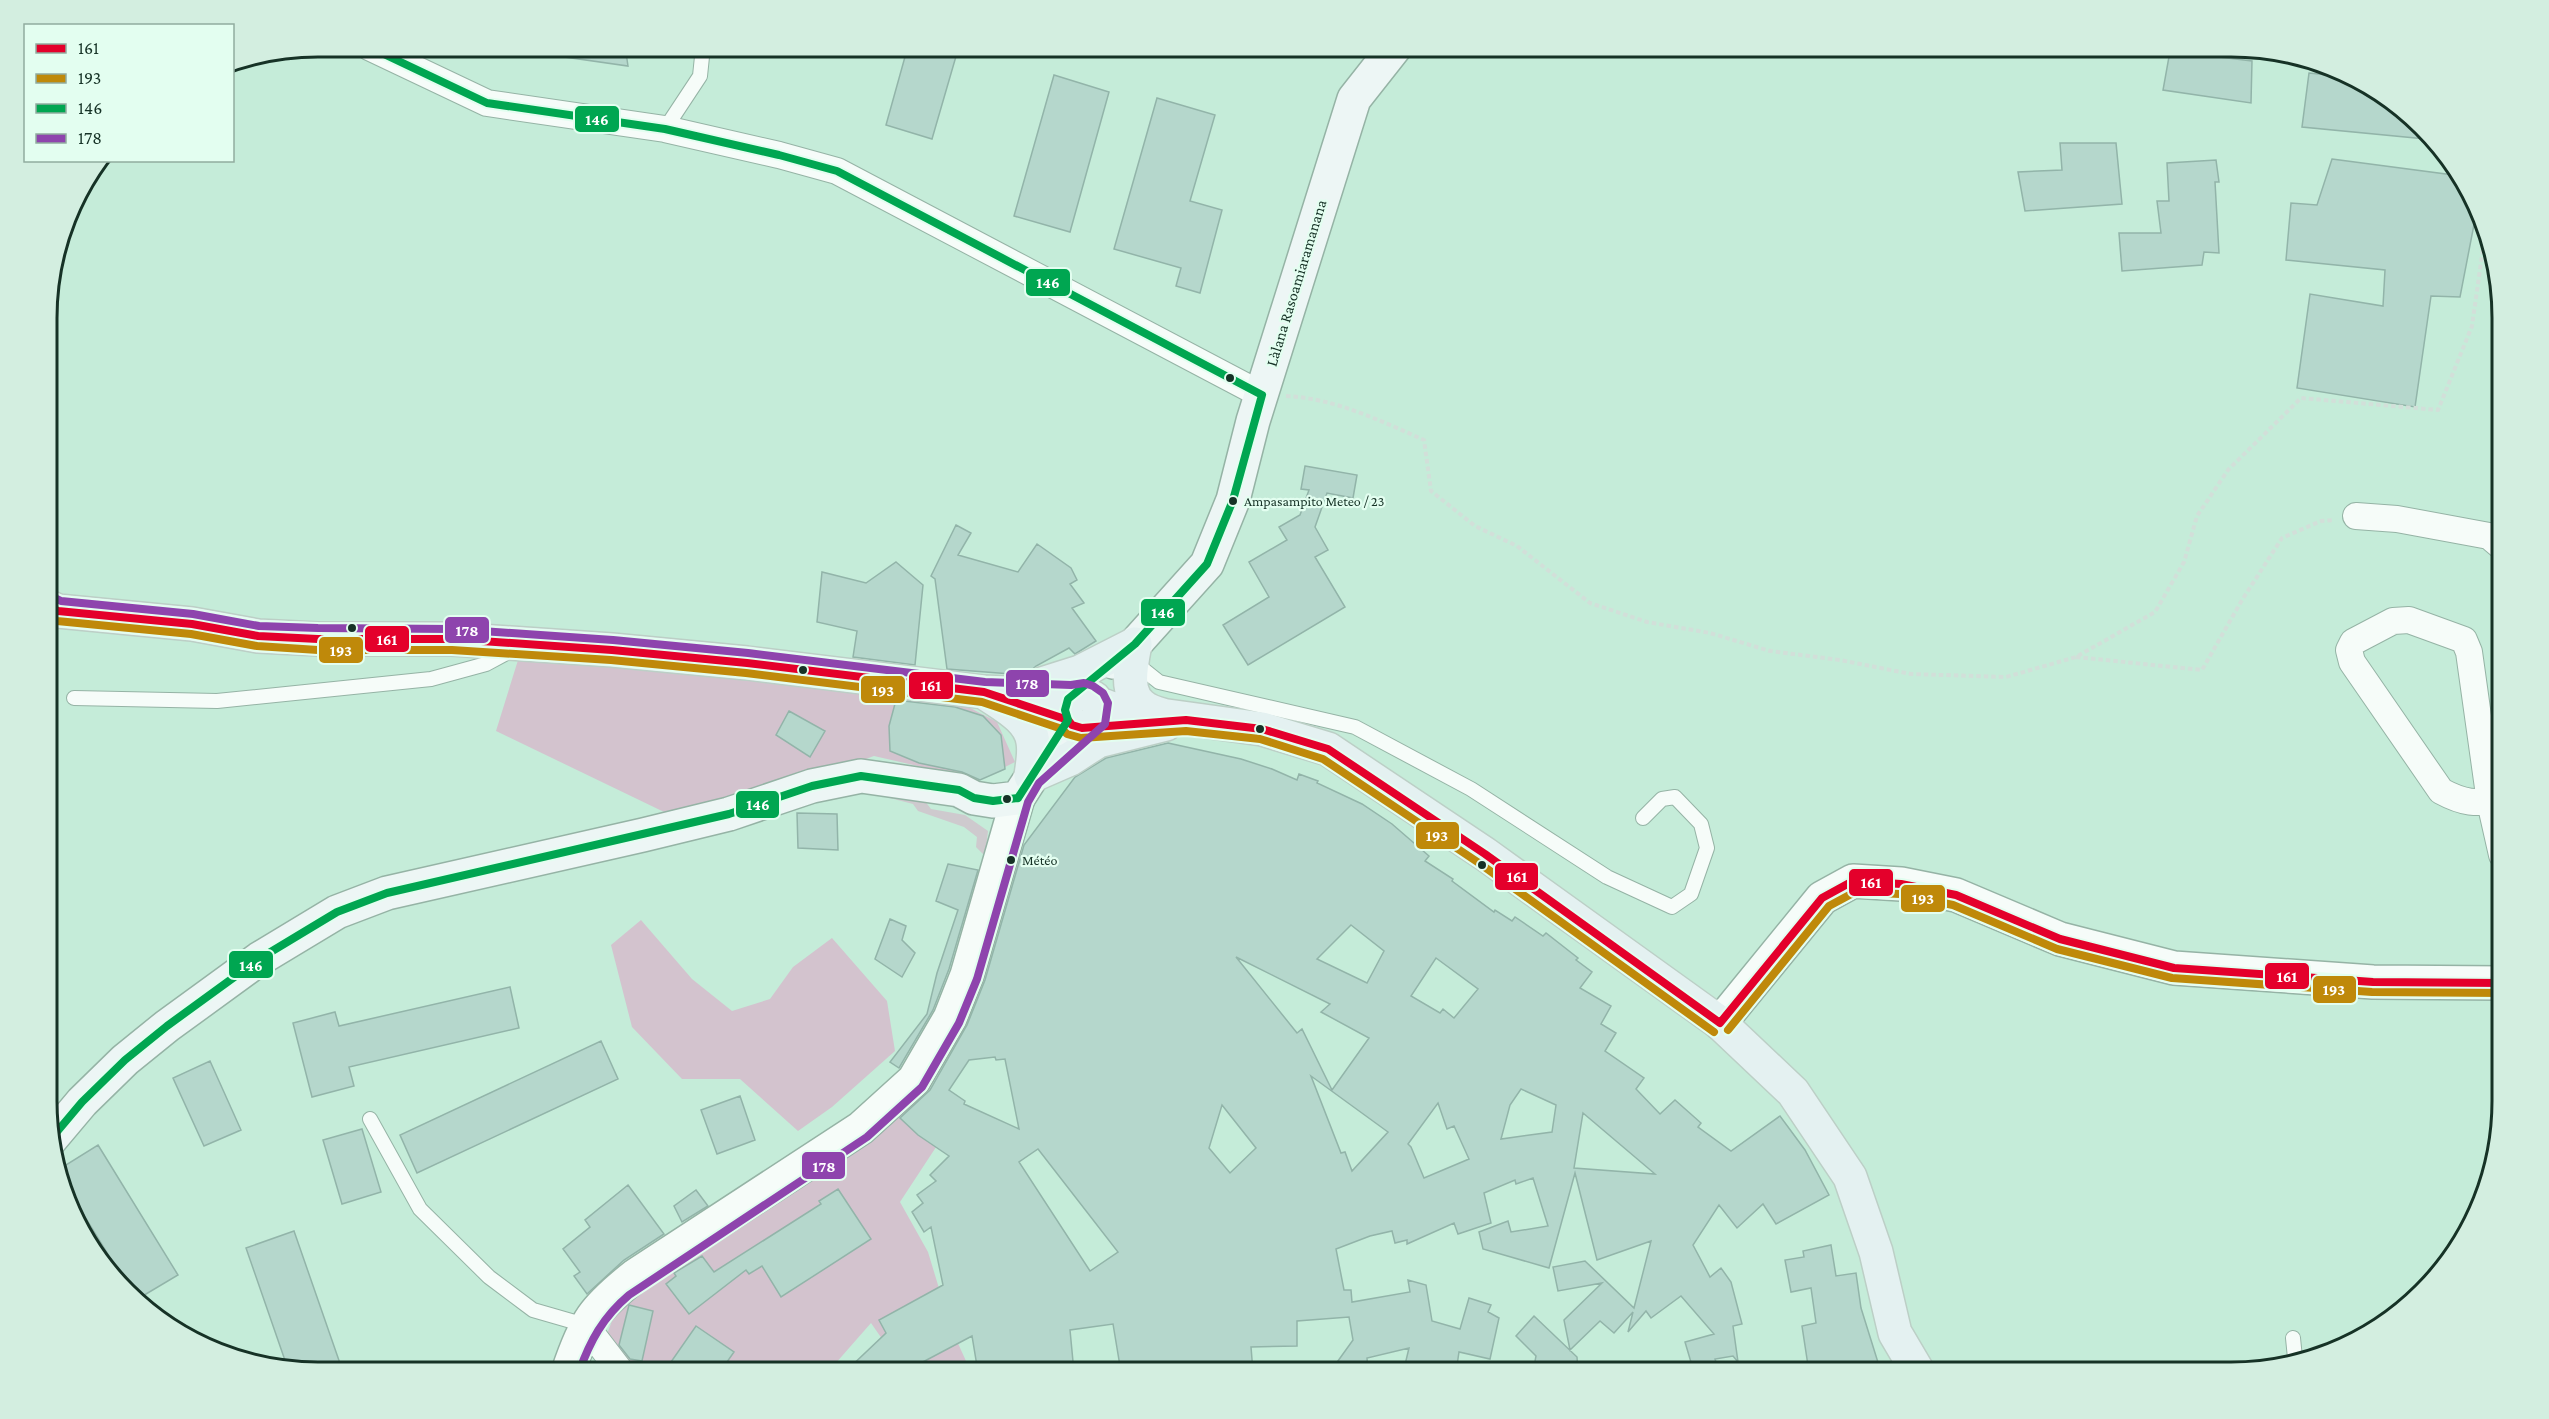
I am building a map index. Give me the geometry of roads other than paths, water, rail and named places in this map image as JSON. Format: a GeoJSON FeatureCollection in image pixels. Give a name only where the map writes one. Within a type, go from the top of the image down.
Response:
{"type":"FeatureCollection","features":[{"type":"Feature","properties":{"kind":"main road","name":"Làlana Rasoamiaramanana"},"geometry":{"type":"LineString","coordinates":[[1025,787],[1081,711],[1208,564],[1233,500],[1262,394],[1354,99],[1386,57]]}},
{"type":"Feature","properties":{"kind":"main road"},"geometry":{"type":"LineString","coordinates":[[57,610],[192,624],[258,636],[318,639],[452,639],[612,650],[686,659],[747,663],[898,684],[984,692],[1081,711],[1232,724],[1281,733],[1328,749],[1485,854],[1720,1023],[1793,1092],[1850,1177],[1876,1252],[1895,1333],[1912,1362]]}},
{"type":"Feature","properties":{"kind":"main road"},"geometry":{"type":"LineString","coordinates":[[984,692],[1042,684],[1133,653],[1129,685],[1138,700],[1152,712],[1186,720]]}},
{"type":"Feature","properties":{"kind":"main road"},"geometry":{"type":"LineString","coordinates":[[984,692],[1015,714],[1028,728],[1034,742],[1025,787]]}},
{"type":"Feature","properties":{"kind":"main road"},"geometry":{"type":"LineString","coordinates":[[59,1130],[82,1102],[125,1060],[167,1026],[259,959],[337,912],[387,893],[643,836],[729,814],[812,786],[861,776],[959,789],[974,798],[993,801],[1025,787],[1098,741],[1186,720]]}},
{"type":"Feature","properties":{"kind":"street"},"geometry":{"type":"LineString","coordinates":[[392,57],[487,103],[665,129],[837,171],[1262,394]]}},
{"type":"Feature","properties":{"kind":"street"},"geometry":{"type":"LineString","coordinates":[[2356,516],[2397,519],[2488,536],[2492,539]]}},
{"type":"Feature","properties":{"kind":"street"},"geometry":{"type":"LineString","coordinates":[[2492,779],[2469,652],[2464,640],[2409,620],[2393,621],[2353,642],[2349,651],[2352,662],[2441,791],[2461,802],[2492,801]]}},
{"type":"Feature","properties":{"kind":"street"},"geometry":{"type":"LineString","coordinates":[[572,1362],[585,1325],[611,1295],[636,1275],[861,1128],[914,1080],[950,1018],[967,975],[1025,787]]}},
{"type":"Feature","properties":{"kind":"street"},"geometry":{"type":"LineString","coordinates":[[1720,1023],[1822,898],[1853,881],[1901,884],[1956,895],[2060,939],[2174,968],[2373,981],[2492,983]]}},
{"type":"Feature","properties":{"kind":"street"},"geometry":{"type":"LineString","coordinates":[[585,1325],[613,1362]]}},
{"type":"Feature","properties":{"kind":"lane"},"geometry":{"type":"LineString","coordinates":[[665,129],[700,76],[702,57]]}},
{"type":"Feature","properties":{"kind":"lane"},"geometry":{"type":"LineString","coordinates":[[74,698],[217,701],[431,680],[486,664],[523,644]]}},
{"type":"Feature","properties":{"kind":"lane"},"geometry":{"type":"LineString","coordinates":[[1133,653],[1159,682],[1233,694],[1355,727],[1471,789],[1607,877],[1672,907],[1691,894],[1707,848],[1701,824],[1675,797],[1662,799],[1643,818]]}},
{"type":"Feature","properties":{"kind":"lane"},"geometry":{"type":"LineString","coordinates":[[370,1119],[420,1209],[489,1277],[533,1310],[585,1325]]}},
{"type":"Feature","properties":{"kind":"lane"},"geometry":{"type":"LineString","coordinates":[[2293,1338],[2295,1354]]}},
{"type":"Feature","properties":{"kind":"place","name":"Ampasampito Meteo / 23"},"geometry":{"type":"Point","coordinates":[1233,501]}},
{"type":"Feature","properties":{"kind":"place","name":"Météo"},"geometry":{"type":"Point","coordinates":[1011,860]}}]}
